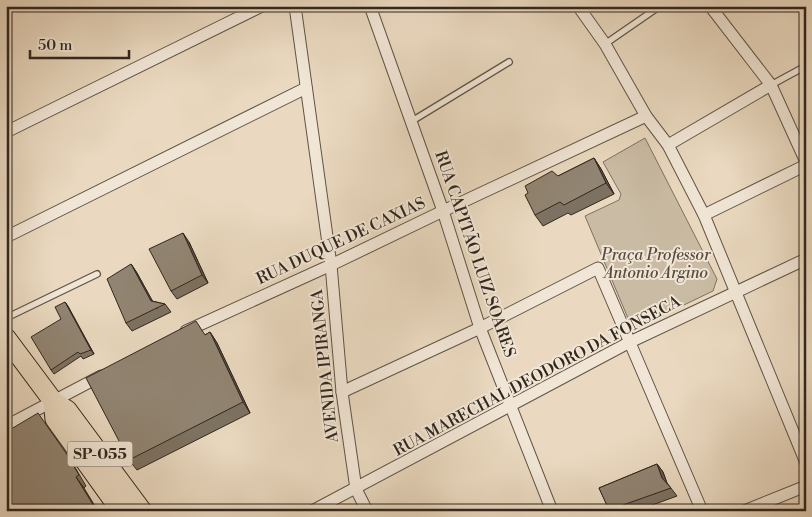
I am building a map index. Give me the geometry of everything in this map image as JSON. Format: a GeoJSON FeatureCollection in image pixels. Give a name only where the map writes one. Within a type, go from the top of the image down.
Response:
{"type":"FeatureCollection","features":[{"type":"Feature","properties":{"kind":"main road","name":"SP-055"},"geometry":{"type":"LineString","coordinates":[[6,338],[53,401],[67,410],[142,511]]}},
{"type":"Feature","properties":{"kind":"main road"},"geometry":{"type":"LineString","coordinates":[[53,401],[55,419],[121,511]]}},
{"type":"Feature","properties":{"kind":"street"},"geometry":{"type":"LineString","coordinates":[[6,132],[262,6]]}},
{"type":"Feature","properties":{"kind":"street","name":"AVENIDA IPIRANGA"},"geometry":{"type":"LineString","coordinates":[[295,6],[331,265],[342,392],[356,489],[367,511]]}},
{"type":"Feature","properties":{"kind":"street","name":"RUA CAPITÃO LUIZ SOARES"},"geometry":{"type":"LineString","coordinates":[[370,6],[443,211],[480,328],[512,405],[552,511]]}},
{"type":"Feature","properties":{"kind":"street"},"geometry":{"type":"LineString","coordinates":[[578,6],[605,44],[646,116],[668,145],[704,215],[734,293],[806,463]]}},
{"type":"Feature","properties":{"kind":"street"},"geometry":{"type":"LineString","coordinates":[[704,215],[806,163],[770,85],[710,6]]}},
{"type":"Feature","properties":{"kind":"street"},"geometry":{"type":"LineString","coordinates":[[668,145],[770,85]]}},
{"type":"Feature","properties":{"kind":"street"},"geometry":{"type":"LineString","coordinates":[[6,237],[306,88]]}},
{"type":"Feature","properties":{"kind":"street","name":"RUA DUQUE DE CAXIAS"},"geometry":{"type":"LineString","coordinates":[[179,335],[646,116]]}},
{"type":"Feature","properties":{"kind":"street","name":"RUA MARECHAL DEODORO DA FONSECA"},"geometry":{"type":"LineString","coordinates":[[312,511],[630,342],[806,259]]}},
{"type":"Feature","properties":{"kind":"street"},"geometry":{"type":"LineString","coordinates":[[342,392],[480,328],[598,268],[702,511]]}},
{"type":"Feature","properties":{"kind":"street"},"geometry":{"type":"LineString","coordinates":[[6,426],[112,370]]}},
{"type":"Feature","properties":{"kind":"street"},"geometry":{"type":"LineString","coordinates":[[744,511],[806,486]]}},
{"type":"Feature","properties":{"kind":"lane"},"geometry":{"type":"LineString","coordinates":[[605,44],[660,6]]}},
{"type":"Feature","properties":{"kind":"lane"},"geometry":{"type":"LineString","coordinates":[[412,121],[509,62]]}},
{"type":"Feature","properties":{"kind":"lane"},"geometry":{"type":"LineString","coordinates":[[770,85],[806,66]]}},
{"type":"Feature","properties":{"kind":"lane"},"geometry":{"type":"LineString","coordinates":[[6,318],[97,274]]}},
{"type":"Feature","properties":{"kind":"green space","name":"Praça Professor Antonio Argino"},"geometry":{"type":"Polygon","coordinates":[[[645,138],[717,279],[713,291],[638,327],[630,323],[585,216],[619,200],[621,194],[603,162],[645,138]]]}},
{"type":"Feature","properties":{"kind":"building"},"geometry":{"type":"Polygon","coordinates":[[[594,158],[606,183],[564,205],[560,202],[535,215],[525,195],[528,193],[525,186],[552,171],[558,176],[594,158]]]}},
{"type":"Feature","properties":{"kind":"building"},"geometry":{"type":"Polygon","coordinates":[[[183,233],[202,275],[171,291],[149,249],[183,233]]]}},
{"type":"Feature","properties":{"kind":"building"},"geometry":{"type":"Polygon","coordinates":[[[131,264],[151,301],[165,304],[126,323],[107,279],[131,264]]]}},
{"type":"Feature","properties":{"kind":"building"},"geometry":{"type":"Polygon","coordinates":[[[65,302],[91,350],[80,354],[78,352],[51,370],[31,337],[61,319],[55,307],[65,302]]]}},
{"type":"Feature","properties":{"kind":"building"},"geometry":{"type":"Polygon","coordinates":[[[196,321],[205,335],[210,332],[243,402],[129,460],[86,378],[196,321]]]}},
{"type":"Feature","properties":{"kind":"building"},"geometry":{"type":"Polygon","coordinates":[[[38,413],[66,453],[79,475],[76,477],[97,511],[6,511],[6,432],[38,413]]]}},
{"type":"Feature","properties":{"kind":"building"},"geometry":{"type":"Polygon","coordinates":[[[657,464],[662,478],[671,488],[609,510],[599,488],[657,464]]]}}]}
